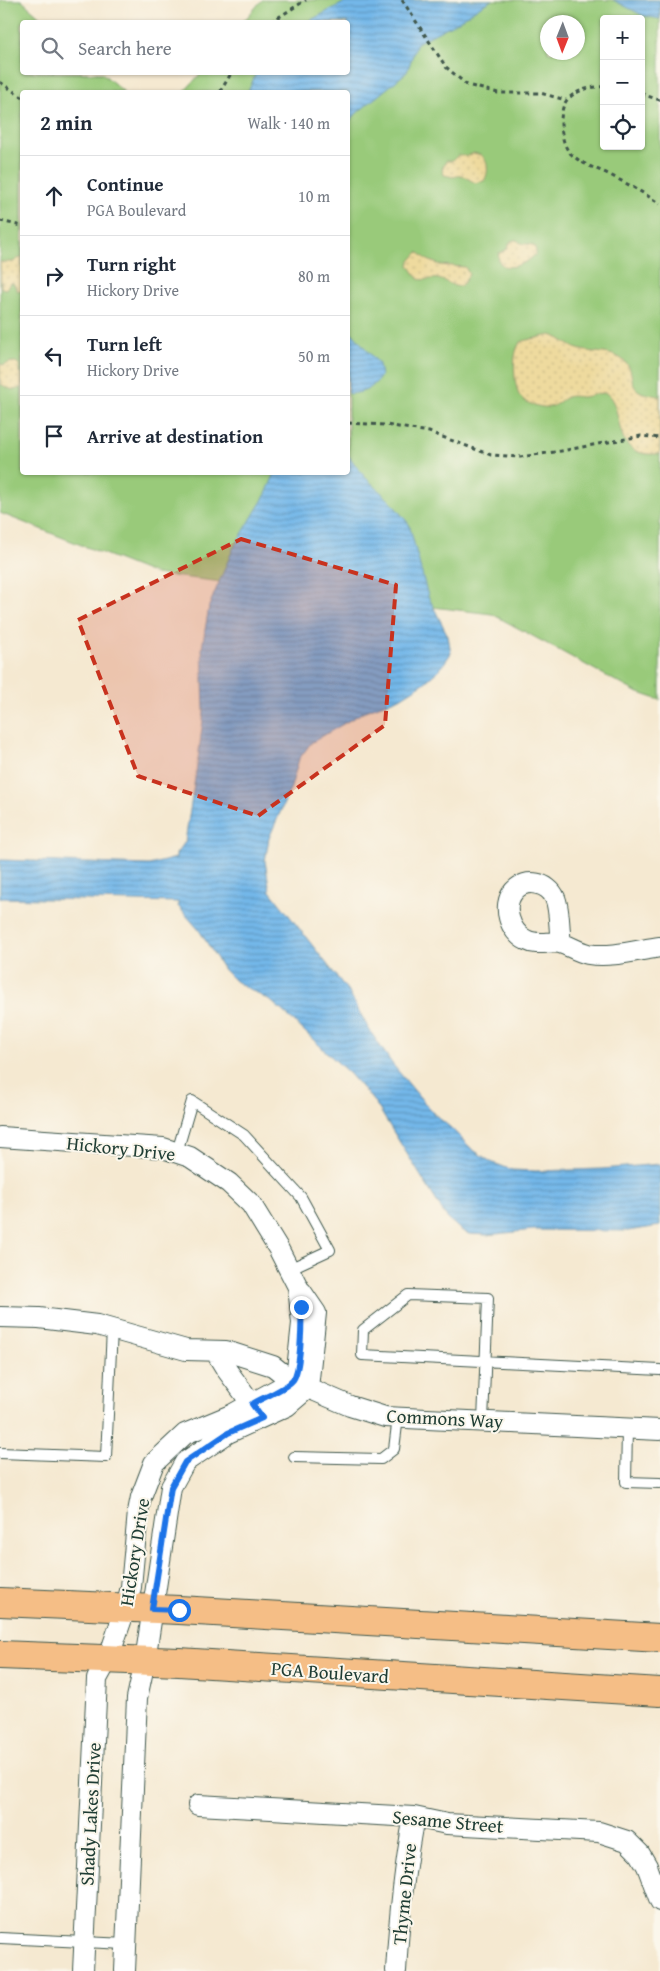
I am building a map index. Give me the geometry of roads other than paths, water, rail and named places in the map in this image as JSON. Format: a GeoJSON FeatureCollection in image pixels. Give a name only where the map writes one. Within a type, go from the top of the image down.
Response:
{"type":"FeatureCollection","features":[{"type":"Feature","properties":{"kind":"main road"},"geometry":{"type":"LineString","coordinates":[[0,1602],[139,1608],[660,1638]]}},
{"type":"Feature","properties":{"kind":"main road","name":"PGA Boulevard"},"geometry":{"type":"LineString","coordinates":[[0,1654],[660,1692]]}},
{"type":"Feature","properties":{"kind":"street"},"geometry":{"type":"LineString","coordinates":[[561,943],[575,950],[590,954],[606,954],[660,947]]}},
{"type":"Feature","properties":{"kind":"street","name":"Hickory Drive"},"geometry":{"type":"LineString","coordinates":[[0,1137],[163,1148],[177,1152],[202,1164],[228,1183],[251,1204],[293,1278],[302,1324],[297,1370],[300,1384],[257,1411],[185,1462],[171,1487],[139,1608],[108,1659]]}},
{"type":"Feature","properties":{"kind":"street","name":"Commons Way"},"geometry":{"type":"LineString","coordinates":[[0,1317],[39,1318],[97,1325],[186,1350],[226,1352],[273,1366],[300,1384],[350,1406],[385,1417],[660,1430]]}},
{"type":"Feature","properties":{"kind":"street"},"geometry":{"type":"LineString","coordinates":[[215,1351],[257,1411]]}},
{"type":"Feature","properties":{"kind":"street","name":"Hickory Drive"},"geometry":{"type":"LineString","coordinates":[[145,1661],[139,1608],[131,1587],[141,1497],[154,1463],[185,1434],[257,1411]]}},
{"type":"Feature","properties":{"kind":"street","name":"Shady Lakes Drive"},"geometry":{"type":"LineString","coordinates":[[84,1971],[97,1679],[108,1659]]}},
{"type":"Feature","properties":{"kind":"street"},"geometry":{"type":"LineString","coordinates":[[125,1971],[137,1698],[145,1661]]}},
{"type":"Feature","properties":{"kind":"street","name":"Sesame Street"},"geometry":{"type":"LineString","coordinates":[[198,1805],[414,1817],[447,1824],[599,1832],[627,1841],[640,1854],[648,1866],[660,1901]]}},
{"type":"Feature","properties":{"kind":"street","name":"Thyme Drive"},"geometry":{"type":"LineString","coordinates":[[396,1971],[401,1896],[406,1856],[414,1817]]}},
{"type":"Feature","properties":{"kind":"lane"},"geometry":{"type":"LineString","coordinates":[[177,1152],[192,1101],[244,1135],[300,1197],[330,1250],[293,1278]]}},
{"type":"Feature","properties":{"kind":"lane"},"geometry":{"type":"LineString","coordinates":[[483,1421],[485,1360],[488,1298],[408,1295],[363,1330],[362,1355],[485,1360],[660,1370]]}},
{"type":"Feature","properties":{"kind":"lane"},"geometry":{"type":"LineString","coordinates":[[0,1453],[106,1457],[112,1329]]}},
{"type":"Feature","properties":{"kind":"lane"},"geometry":{"type":"LineString","coordinates":[[294,1457],[381,1459],[394,1449],[398,1417]]}},
{"type":"Feature","properties":{"kind":"lane"},"geometry":{"type":"LineString","coordinates":[[627,1429],[626,1482],[660,1483]]}},
{"type":"Feature","properties":{"kind":"lane"},"geometry":{"type":"LineString","coordinates":[[0,1938],[126,1944]]}},
{"type":"Feature","properties":{"kind":"water"},"geometry":{"type":"Polygon","coordinates":[[[349,0],[492,0],[457,22],[417,43],[407,72],[350,121],[350,90],[249,90],[255,75],[350,75],[350,20],[311,20],[349,0]]]}},
{"type":"Feature","properties":{"kind":"water"},"geometry":{"type":"Polygon","coordinates":[[[613,0],[660,0],[660,19],[642,15],[613,0]]]}},
{"type":"Feature","properties":{"kind":"water"},"geometry":{"type":"Polygon","coordinates":[[[350,330],[379,364],[381,376],[375,384],[360,392],[350,394],[350,330]]]}},
{"type":"Feature","properties":{"kind":"water"},"geometry":{"type":"Polygon","coordinates":[[[350,458],[364,476],[391,502],[409,524],[428,596],[448,636],[451,653],[441,668],[424,683],[400,698],[365,711],[311,743],[299,759],[291,787],[269,838],[265,861],[270,891],[348,991],[370,1031],[393,1065],[433,1113],[472,1149],[491,1162],[512,1170],[602,1169],[660,1164],[660,1226],[628,1231],[533,1230],[487,1235],[469,1234],[447,1218],[376,1104],[350,1074],[272,1002],[235,981],[224,970],[199,930],[178,906],[178,902],[0,898],[0,860],[149,865],[176,858],[176,854],[185,842],[198,759],[204,712],[202,648],[209,606],[233,549],[266,494],[274,475],[350,475],[350,458]]]}}]}
